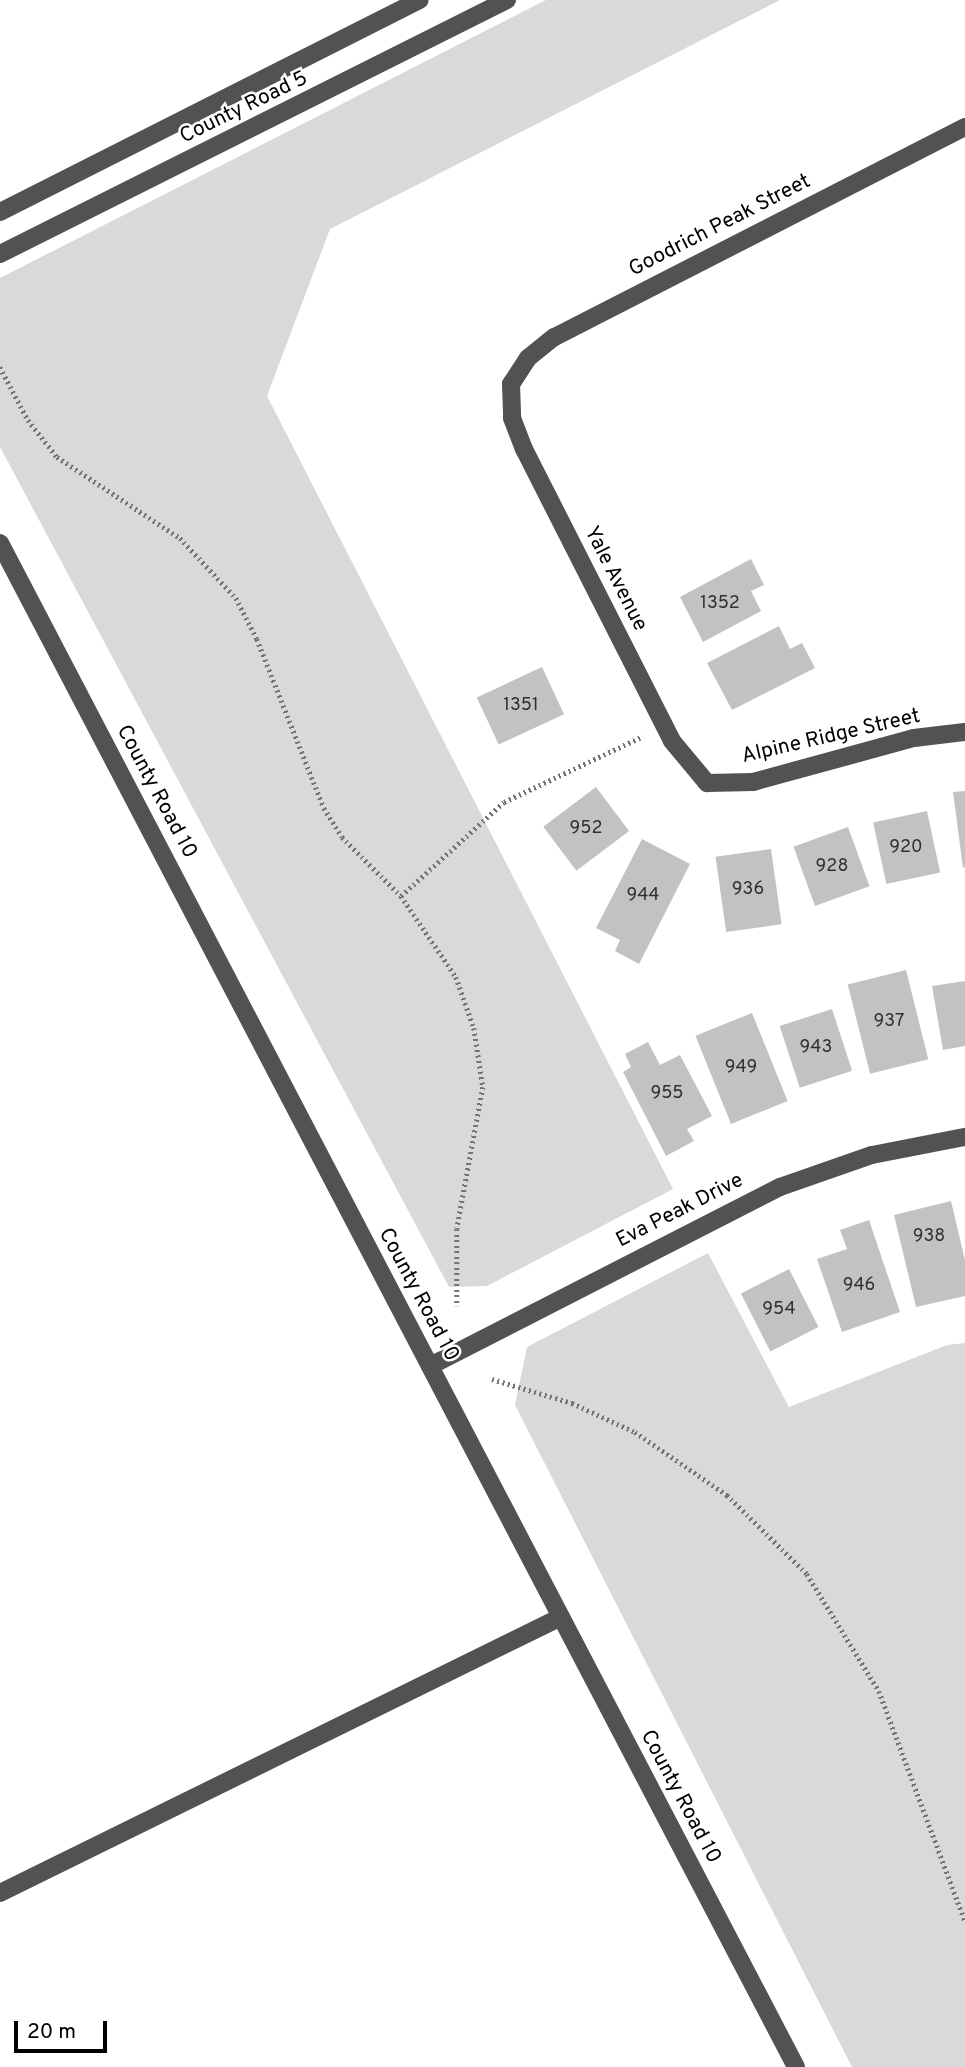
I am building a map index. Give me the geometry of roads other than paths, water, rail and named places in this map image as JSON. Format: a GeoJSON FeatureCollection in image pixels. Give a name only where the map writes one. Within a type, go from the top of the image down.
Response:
{"type":"FeatureCollection","features":[{"type":"Feature","properties":{"kind":"street","name":"County Road 5"},"geometry":{"type":"LineString","coordinates":[[0,212],[420,0]]}},
{"type":"Feature","properties":{"kind":"street","name":"County Road 5"},"geometry":{"type":"LineString","coordinates":[[0,254],[507,0]]}},
{"type":"Feature","properties":{"kind":"street","name":"Goodrich Peak Street"},"geometry":{"type":"LineString","coordinates":[[511,384],[528,358],[554,337],[965,127]]}},
{"type":"Feature","properties":{"kind":"street","name":"Yale Avenue"},"geometry":{"type":"LineString","coordinates":[[511,384],[512,418],[524,449],[673,741],[707,783]]}},
{"type":"Feature","properties":{"kind":"street","name":"County Road 10"},"geometry":{"type":"LineString","coordinates":[[0,543],[796,2067]]}},
{"type":"Feature","properties":{"kind":"street","name":"Alpine Ridge Street"},"geometry":{"type":"LineString","coordinates":[[707,783],[753,782],[914,738],[965,732]]}},
{"type":"Feature","properties":{"kind":"street","name":"Eva Peak Drive"},"geometry":{"type":"LineString","coordinates":[[430,1366],[780,1187],[872,1155],[965,1137]]}},
{"type":"Feature","properties":{"kind":"street"},"geometry":{"type":"LineString","coordinates":[[0,1892],[561,1617]]}}]}
